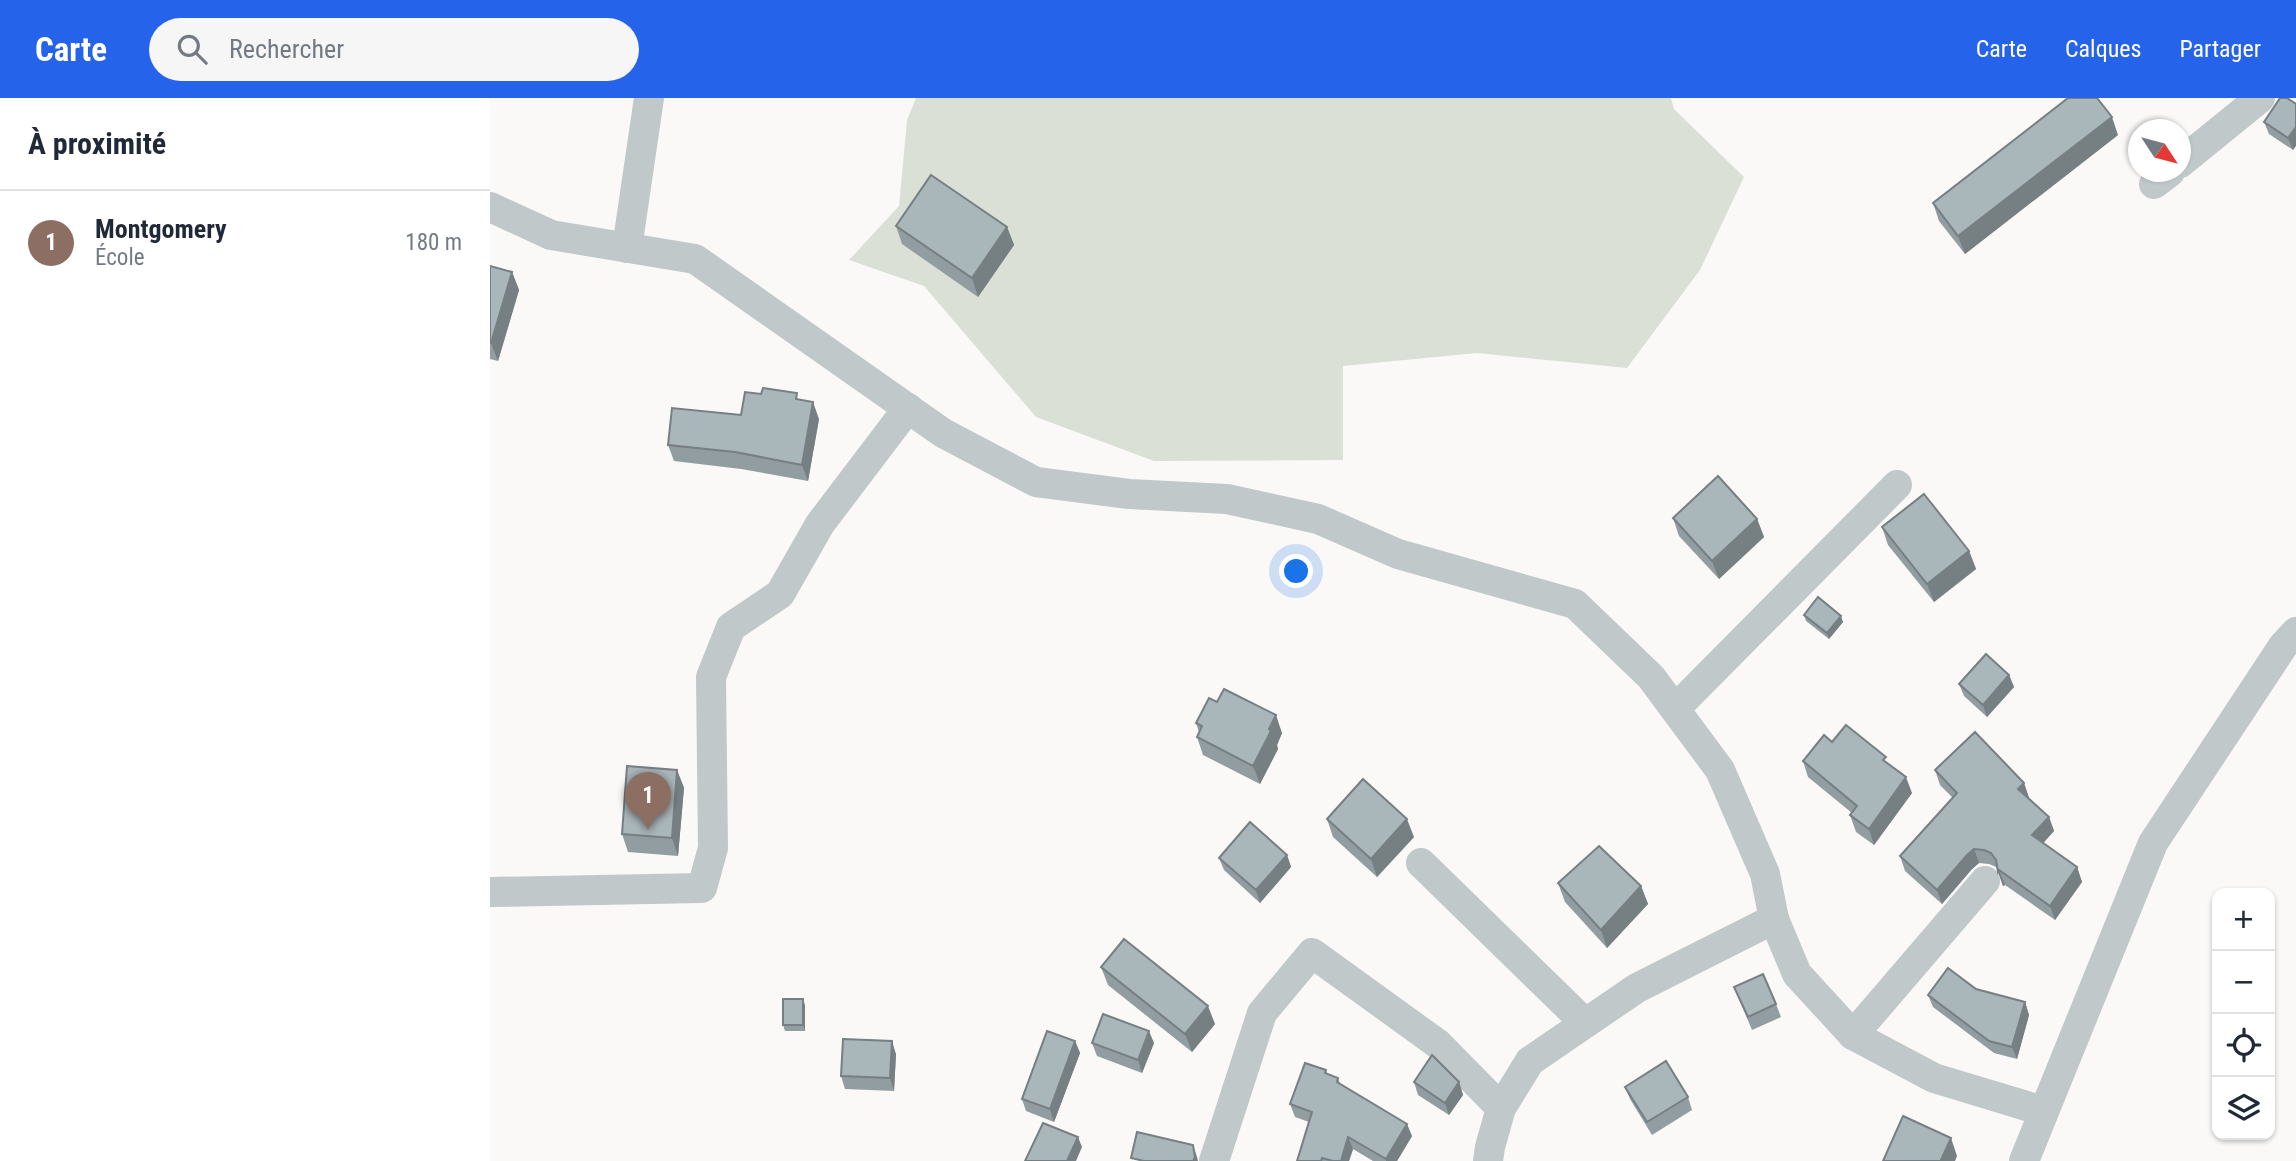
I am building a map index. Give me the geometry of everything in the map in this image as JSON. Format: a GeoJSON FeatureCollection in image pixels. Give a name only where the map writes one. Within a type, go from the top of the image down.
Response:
{"type":"FeatureCollection","features":[{"type":"Feature","properties":{"kind":"street"},"geometry":{"type":"LineString","coordinates":[[627,248],[649,98]]}},
{"type":"Feature","properties":{"kind":"street"},"geometry":{"type":"LineString","coordinates":[[2191,154],[2260,98]]}},
{"type":"Feature","properties":{"kind":"street"},"geometry":{"type":"LineString","coordinates":[[490,207],[551,235],[695,259],[943,432],[1036,482],[1129,494],[1227,499],[1318,519],[1398,554],[1575,604],[1651,677],[1720,770],[1765,874],[1774,919],[1797,974],[1853,1035],[1934,1078],[2043,1111]]}},
{"type":"Feature","properties":{"kind":"street"},"geometry":{"type":"LineString","coordinates":[[490,892],[702,888],[713,848],[711,677],[731,627],[780,594],[820,524],[908,408]]}},
{"type":"Feature","properties":{"kind":"street"},"geometry":{"type":"LineString","coordinates":[[1675,709],[1897,485]]}},
{"type":"Feature","properties":{"kind":"street"},"geometry":{"type":"LineString","coordinates":[[2024,1161],[2153,843],[2283,646],[2296,632]]}},
{"type":"Feature","properties":{"kind":"street"},"geometry":{"type":"LineString","coordinates":[[1421,863],[1585,1023]]}},
{"type":"Feature","properties":{"kind":"street"},"geometry":{"type":"LineString","coordinates":[[1853,1035],[1985,881]]}},
{"type":"Feature","properties":{"kind":"street"},"geometry":{"type":"LineString","coordinates":[[1488,1161],[1501,1108],[1530,1061],[1637,988],[1774,919]]}},
{"type":"Feature","properties":{"kind":"street"},"geometry":{"type":"LineString","coordinates":[[1214,1161],[1262,1013],[1312,953],[1438,1044],[1501,1108]]}},
{"type":"Feature","properties":{"kind":"shaded area"},"geometry":{"type":"Polygon","coordinates":[[[916,98],[1671,98],[1674,109],[1744,177],[1700,270],[1627,368],[1477,353],[1343,366],[1343,460],[1154,461],[1036,417],[924,286],[849,260],[899,206],[907,120],[916,98]]]}},
{"type":"Feature","properties":{"kind":"building"},"geometry":{"type":"Polygon","coordinates":[[[2068,98],[2097,98],[2112,117],[1958,236],[1933,203],[2068,98]]]}},
{"type":"Feature","properties":{"kind":"building"},"geometry":{"type":"Polygon","coordinates":[[[2280,98],[2287,98],[2296,104],[2296,127],[2288,138],[2264,122],[2280,98]]]}},
{"type":"Feature","properties":{"kind":"building"},"geometry":{"type":"Polygon","coordinates":[[[931,175],[1007,227],[972,278],[896,226],[931,175]]]}},
{"type":"Feature","properties":{"kind":"building"},"geometry":{"type":"Polygon","coordinates":[[[490,266],[512,272],[491,343],[490,343],[490,266]]]}},
{"type":"Feature","properties":{"kind":"building"},"geometry":{"type":"Polygon","coordinates":[[[763,388],[797,393],[796,399],[813,402],[802,465],[735,452],[668,445],[672,408],[741,415],[745,392],[761,394],[763,388]]]}},
{"type":"Feature","properties":{"kind":"building"},"geometry":{"type":"Polygon","coordinates":[[[1718,476],[1757,519],[1712,561],[1673,518],[1718,476]]]}},
{"type":"Feature","properties":{"kind":"building"},"geometry":{"type":"Polygon","coordinates":[[[1924,494],[1969,551],[1927,584],[1882,527],[1924,494]]]}},
{"type":"Feature","properties":{"kind":"building"},"geometry":{"type":"Polygon","coordinates":[[[1818,597],[1841,616],[1827,633],[1804,615],[1818,597]]]}},
{"type":"Feature","properties":{"kind":"building"},"geometry":{"type":"Polygon","coordinates":[[[1986,654],[2009,675],[1983,705],[1959,684],[1986,654]]]}},
{"type":"Feature","properties":{"kind":"building"},"geometry":{"type":"Polygon","coordinates":[[[1224,689],[1276,715],[1253,766],[1197,737],[1202,726],[1196,723],[1209,698],[1217,702],[1224,689]]]}},
{"type":"Feature","properties":{"kind":"building"},"geometry":{"type":"Polygon","coordinates":[[[1846,725],[1886,757],[1883,760],[1906,777],[1869,829],[1850,815],[1857,806],[1803,761],[1824,735],[1832,742],[1846,725]]]}},
{"type":"Feature","properties":{"kind":"building"},"geometry":{"type":"Polygon","coordinates":[[[1975,732],[2024,783],[2018,789],[2049,817],[2032,835],[2077,867],[2050,906],[1999,870],[1998,872],[1996,860],[1991,853],[1984,850],[1974,849],[1937,890],[1900,856],[1957,793],[1935,770],[1975,732]]]}},
{"type":"Feature","properties":{"kind":"building"},"geometry":{"type":"Polygon","coordinates":[[[627,766],[677,770],[672,838],[622,834],[627,766]]]}},
{"type":"Feature","properties":{"kind":"building"},"geometry":{"type":"Polygon","coordinates":[[[1363,779],[1407,819],[1371,859],[1327,819],[1363,779]]]}},
{"type":"Feature","properties":{"kind":"building"},"geometry":{"type":"Polygon","coordinates":[[[1250,822],[1287,855],[1256,890],[1219,858],[1250,822]]]}},
{"type":"Feature","properties":{"kind":"building"},"geometry":{"type":"Polygon","coordinates":[[[1599,846],[1641,886],[1601,930],[1558,883],[1599,846]]]}},
{"type":"Feature","properties":{"kind":"building"},"geometry":{"type":"Polygon","coordinates":[[[1124,939],[1208,1006],[1185,1034],[1101,967],[1124,939]]]}},
{"type":"Feature","properties":{"kind":"building"},"geometry":{"type":"Polygon","coordinates":[[[1948,968],[1976,989],[2025,1002],[2012,1047],[1989,1041],[1928,995],[1948,968]]]}},
{"type":"Feature","properties":{"kind":"building"},"geometry":{"type":"Polygon","coordinates":[[[1763,974],[1776,1004],[1748,1017],[1734,987],[1763,974]]]}},
{"type":"Feature","properties":{"kind":"building"},"geometry":{"type":"Polygon","coordinates":[[[783,999],[803,999],[803,1025],[783,1025],[783,999]]]}},
{"type":"Feature","properties":{"kind":"building"},"geometry":{"type":"Polygon","coordinates":[[[1103,1014],[1149,1031],[1138,1060],[1092,1043],[1103,1014]]]}},
{"type":"Feature","properties":{"kind":"building"},"geometry":{"type":"Polygon","coordinates":[[[1047,1031],[1075,1041],[1050,1109],[1022,1099],[1047,1031]]]}},
{"type":"Feature","properties":{"kind":"building"},"geometry":{"type":"Polygon","coordinates":[[[843,1039],[892,1041],[890,1078],[841,1076],[843,1039]]]}},
{"type":"Feature","properties":{"kind":"building"},"geometry":{"type":"Polygon","coordinates":[[[1432,1055],[1459,1082],[1445,1103],[1414,1082],[1432,1055]]]}},
{"type":"Feature","properties":{"kind":"building"},"geometry":{"type":"Polygon","coordinates":[[[1666,1061],[1688,1097],[1647,1122],[1625,1087],[1666,1061]]]}},
{"type":"Feature","properties":{"kind":"building"},"geometry":{"type":"Polygon","coordinates":[[[1305,1063],[1326,1070],[1325,1073],[1338,1078],[1337,1082],[1407,1124],[1386,1159],[1348,1137],[1341,1161],[1322,1158],[1321,1161],[1297,1161],[1312,1112],[1290,1104],[1305,1063]]]}},
{"type":"Feature","properties":{"kind":"building"},"geometry":{"type":"Polygon","coordinates":[[[1903,1116],[1951,1138],[1942,1161],[1883,1161],[1903,1116]]]}},
{"type":"Feature","properties":{"kind":"building"},"geometry":{"type":"Polygon","coordinates":[[[1043,1123],[1078,1137],[1067,1161],[1025,1161],[1043,1123]]]}},
{"type":"Feature","properties":{"kind":"building"},"geometry":{"type":"Polygon","coordinates":[[[1137,1132],[1193,1145],[1195,1157],[1193,1161],[1144,1161],[1131,1158],[1137,1132]]]}},
{"type":"Feature","properties":{"kind":"place","name":"Montgomery"},"geometry":{"type":"Point","coordinates":[648,830]}}]}
